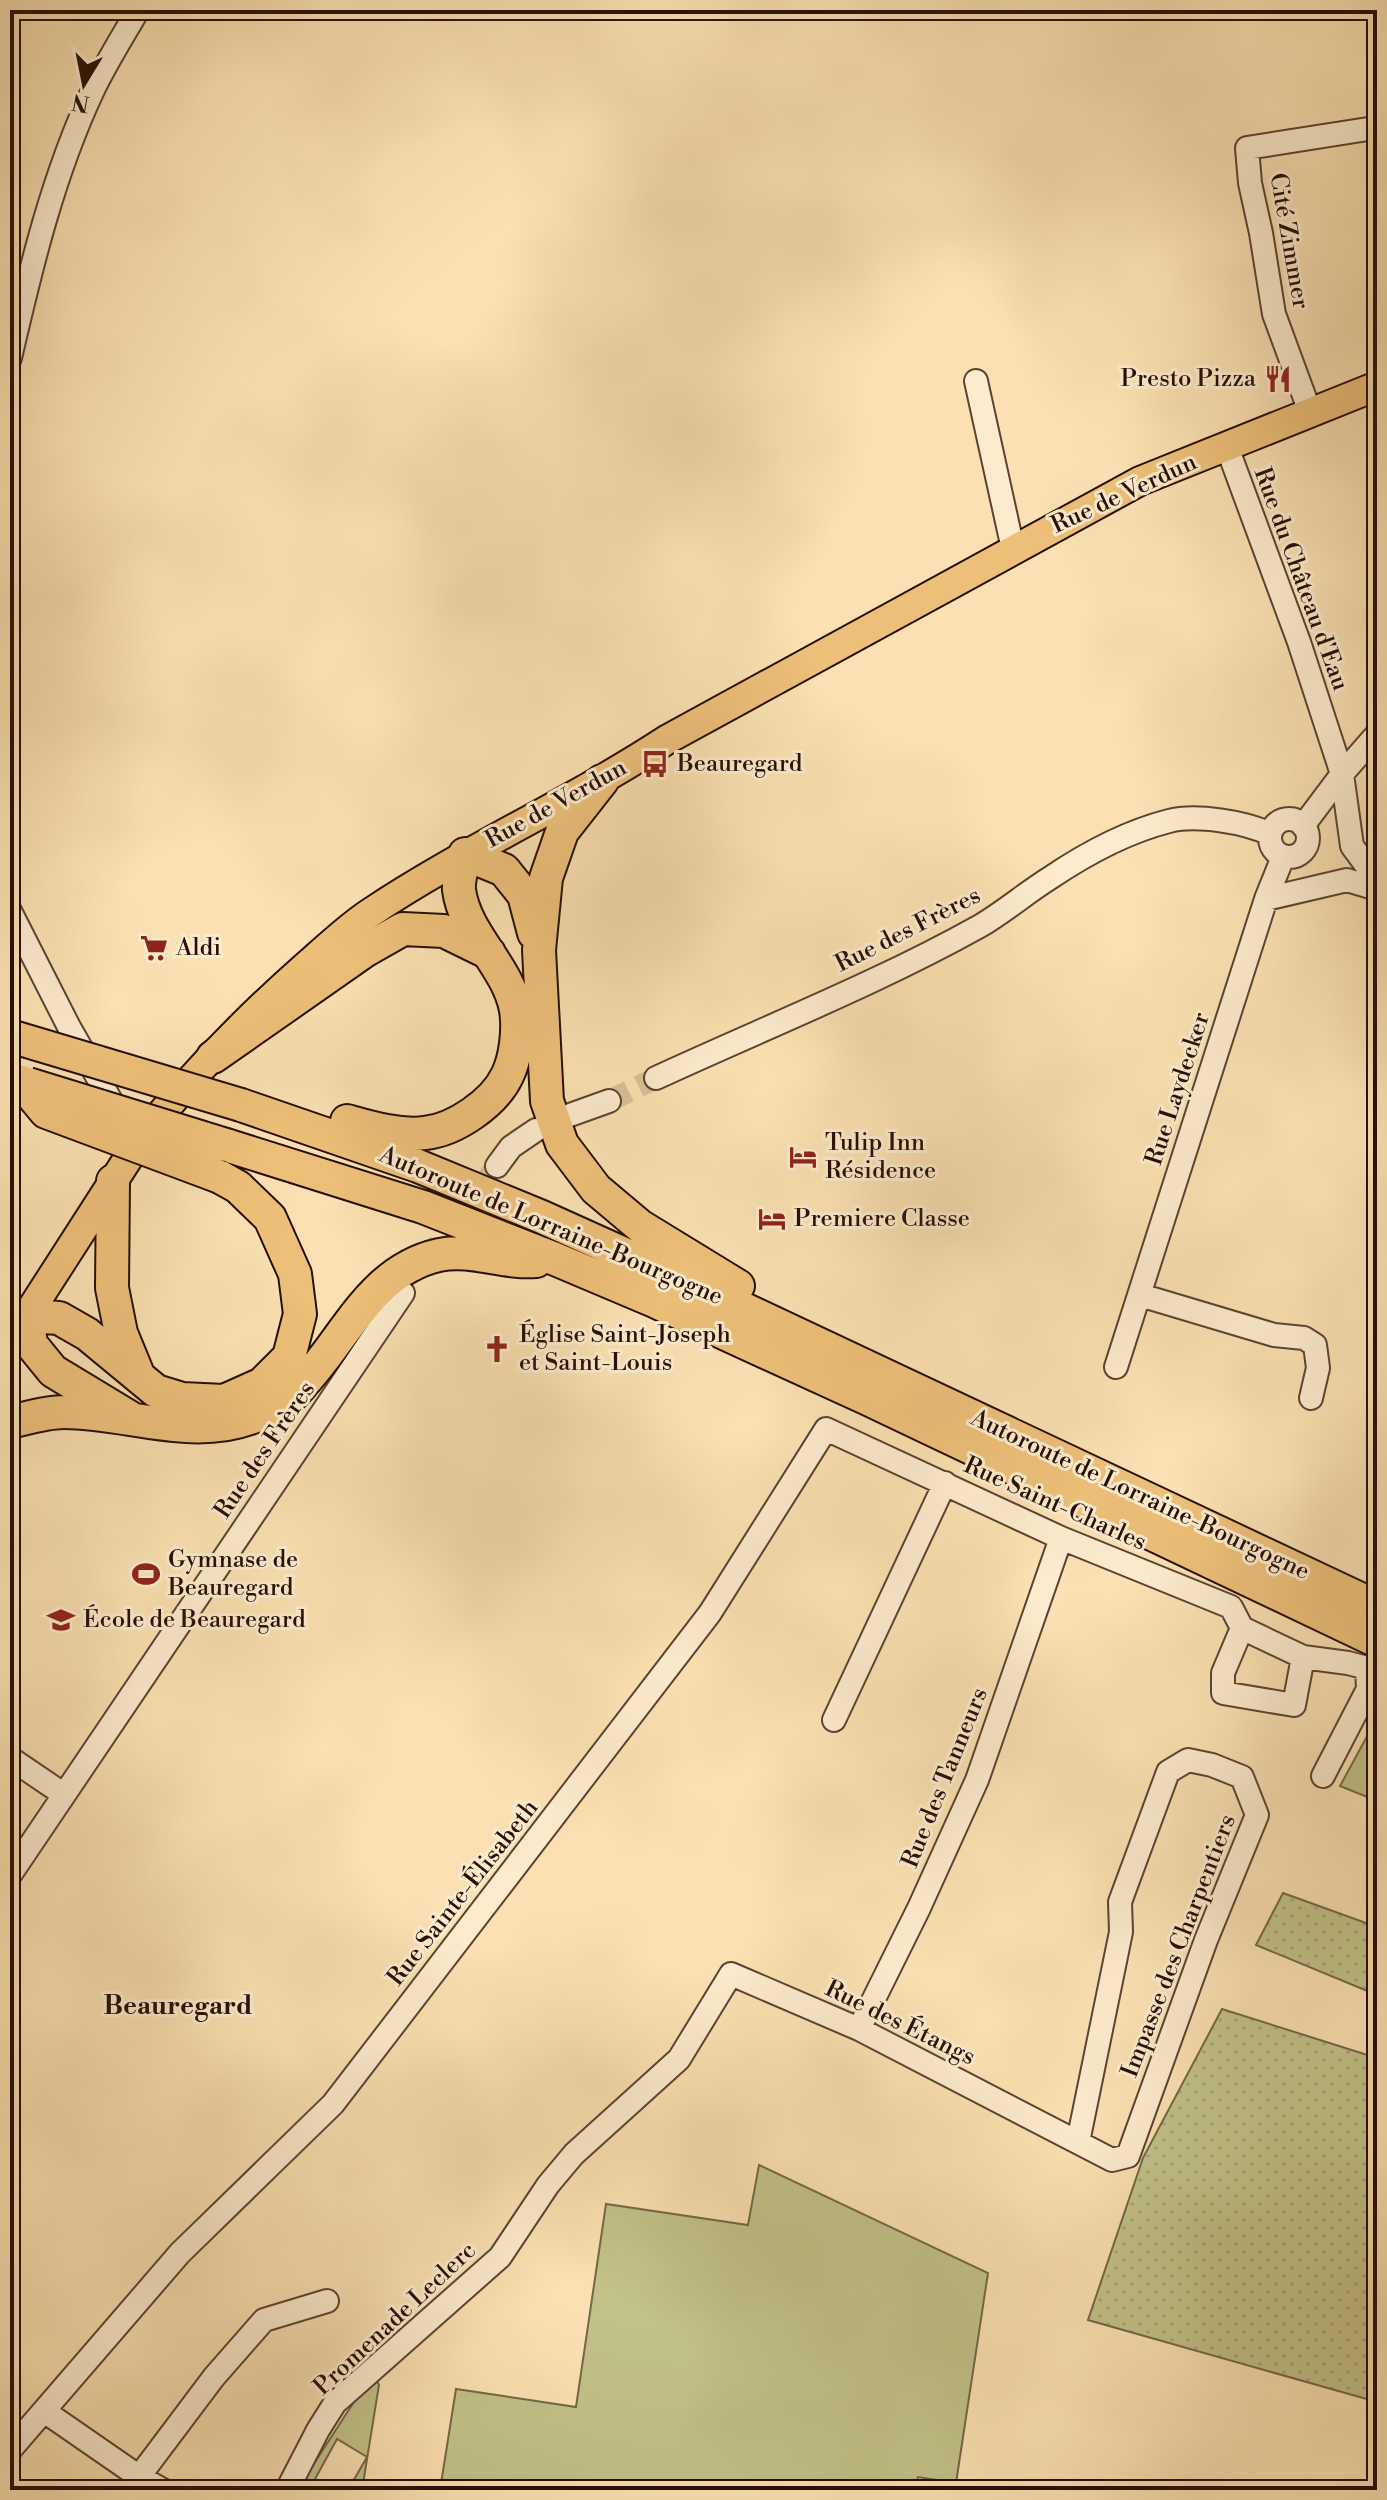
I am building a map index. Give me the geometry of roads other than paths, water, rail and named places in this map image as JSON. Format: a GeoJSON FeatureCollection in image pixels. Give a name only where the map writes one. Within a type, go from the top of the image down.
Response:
{"type":"FeatureCollection","features":[{"type":"Feature","properties":{"kind":"highway"},"geometry":{"type":"LineString","coordinates":[[602,781],[562,832],[546,878],[539,950],[547,1101],[562,1144],[596,1189],[640,1226],[877,1371]]}},
{"type":"Feature","properties":{"kind":"highway"},"geometry":{"type":"LineString","coordinates":[[241,1105],[326,1115],[382,1130],[425,1133],[452,1125],[479,1111],[507,1077],[516,1043],[516,1011],[506,979],[468,917],[459,889],[465,854],[504,870],[524,895],[539,950]]}},
{"type":"Feature","properties":{"kind":"highway"},"geometry":{"type":"LineString","coordinates":[[213,1057],[366,950],[403,929],[444,931],[489,953]]}},
{"type":"Feature","properties":{"kind":"highway","name":"Autoroute de Lorraine-Bourgogne"},"geometry":{"type":"LineString","coordinates":[[10,1036],[241,1105],[418,1166],[542,1217],[1377,1607]]}},
{"type":"Feature","properties":{"kind":"highway"},"geometry":{"type":"LineString","coordinates":[[16,1080],[46,1112],[220,1177],[238,1187],[270,1218],[295,1274],[300,1314],[289,1357],[262,1384],[224,1401],[182,1399],[156,1391],[87,1334],[59,1318],[18,1329],[53,1371],[129,1417]]}},
{"type":"Feature","properties":{"kind":"highway","name":"Autoroute de Lorraine-Bourgogne"},"geometry":{"type":"LineString","coordinates":[[16,1080],[423,1207],[555,1259],[868,1399],[1377,1641]]}},
{"type":"Feature","properties":{"kind":"highway"},"geometry":{"type":"LineString","coordinates":[[113,1181],[112,1288],[121,1333],[139,1378]]}},
{"type":"Feature","properties":{"kind":"highway"},"geometry":{"type":"LineString","coordinates":[[10,1422],[51,1413],[129,1417],[175,1426],[217,1427],[251,1418],[288,1399],[318,1366],[370,1295],[405,1269],[440,1255],[476,1255],[516,1263],[555,1259]]}},
{"type":"Feature","properties":{"kind":"main road","name":"Rue de Verdun"},"geometry":{"type":"LineString","coordinates":[[18,1329],[156,1119],[255,1011],[350,927],[465,854],[602,781],[668,739],[1140,481],[1377,386]]}},
{"type":"Feature","properties":{"kind":"street"},"geometry":{"type":"LineString","coordinates":[[10,358],[55,185],[93,89],[138,10]]}},
{"type":"Feature","properties":{"kind":"street","name":"Cité Zimmer"},"geometry":{"type":"LineString","coordinates":[[1310,412],[1274,314],[1250,183],[1247,148],[1368,129]]}},
{"type":"Feature","properties":{"kind":"street"},"geometry":{"type":"LineString","coordinates":[[976,381],[1013,549]]}},
{"type":"Feature","properties":{"kind":"street","name":"Rue du Château d'Eau"},"geometry":{"type":"LineString","coordinates":[[1227,447],[1299,642],[1342,774]]}},
{"type":"Feature","properties":{"kind":"street"},"geometry":{"type":"LineString","coordinates":[[1303,826],[1377,734]]}},
{"type":"Feature","properties":{"kind":"street"},"geometry":{"type":"LineString","coordinates":[[1342,774],[1352,846],[1377,880]]}},
{"type":"Feature","properties":{"kind":"street","name":"Rue des Frères"},"geometry":{"type":"LineString","coordinates":[[656,1078],[884,974],[982,925],[1052,876],[1122,835],[1174,820],[1209,820],[1254,826],[1270,834]]}},
{"type":"Feature","properties":{"kind":"street"},"geometry":{"type":"LineString","coordinates":[[1293,820],[1303,826],[1308,837],[1305,849],[1295,856],[1283,857],[1271,846],[1270,834],[1281,821],[1293,820]]}},
{"type":"Feature","properties":{"kind":"street","name":"Rue Laydecker"},"geometry":{"type":"LineString","coordinates":[[1116,1367],[1266,899],[1283,857]]}},
{"type":"Feature","properties":{"kind":"street"},"geometry":{"type":"LineString","coordinates":[[1266,899],[1347,880],[1377,889]]}},
{"type":"Feature","properties":{"kind":"street"},"geometry":{"type":"LineString","coordinates":[[10,911],[109,1101],[138,1143]]}},
{"type":"Feature","properties":{"kind":"street"},"geometry":{"type":"LineString","coordinates":[[109,1101],[156,1119]]}},
{"type":"Feature","properties":{"kind":"street"},"geometry":{"type":"LineString","coordinates":[[570,1115],[609,1101]]}},
{"type":"Feature","properties":{"kind":"street"},"geometry":{"type":"LineString","coordinates":[[497,1166],[511,1147],[536,1130]]}},
{"type":"Feature","properties":{"kind":"street","name":"Rue des Frères"},"geometry":{"type":"LineString","coordinates":[[10,1875],[403,1293]]}},
{"type":"Feature","properties":{"kind":"street"},"geometry":{"type":"LineString","coordinates":[[1140,1295],[1274,1335],[1304,1338],[1315,1345],[1318,1356],[1311,1398]]}},
{"type":"Feature","properties":{"kind":"street","name":"Rue Sainte-Élisabeth"},"geometry":{"type":"LineString","coordinates":[[10,2450],[180,2253],[333,2104],[710,1613],[826,1429],[945,1483]]}},
{"type":"Feature","properties":{"kind":"street","name":"Rue Saint-Charles"},"geometry":{"type":"LineString","coordinates":[[834,1720],[945,1483],[1061,1538],[1231,1607],[1242,1628],[1303,1657],[1367,1668],[1368,1689],[1323,1776]]}},
{"type":"Feature","properties":{"kind":"street","name":"Rue des Tanneurs"},"geometry":{"type":"LineString","coordinates":[[859,2029],[919,1908],[977,1780],[1061,1538]]}},
{"type":"Feature","properties":{"kind":"street"},"geometry":{"type":"LineString","coordinates":[[1242,1628],[1223,1673],[1223,1693],[1294,1705],[1303,1657]]}},
{"type":"Feature","properties":{"kind":"street"},"geometry":{"type":"LineString","coordinates":[[10,1758],[63,1794]]}},
{"type":"Feature","properties":{"kind":"street","name":"Impasse des Charpentiers"},"geometry":{"type":"LineString","coordinates":[[1043,2124],[1112,2160],[1128,2156],[1206,1940],[1257,1815],[1242,1777],[1212,1765],[1188,1760],[1168,1772],[1120,1902],[1121,1932],[1078,2142]]}},
{"type":"Feature","properties":{"kind":"street","name":"Rue des Étangs"},"geometry":{"type":"LineString","coordinates":[[731,1974],[859,2029],[1043,2124]]}},
{"type":"Feature","properties":{"kind":"street","name":"Promenade Leclerc"},"geometry":{"type":"LineString","coordinates":[[287,2490],[335,2403],[500,2257],[548,2185],[574,2154],[679,2059],[731,1974]]}},
{"type":"Feature","properties":{"kind":"street"},"geometry":{"type":"LineString","coordinates":[[133,2483],[214,2377],[264,2320],[327,2301]]}},
{"type":"Feature","properties":{"kind":"street"},"geometry":{"type":"LineString","coordinates":[[44,2411],[133,2483],[163,2490]]}},
{"type":"Feature","properties":{"kind":"tunnel"},"geometry":{"type":"LineString","coordinates":[[609,1101],[656,1078]]}},
{"type":"Feature","properties":{"kind":"tunnel"},"geometry":{"type":"LineString","coordinates":[[426,1261],[497,1166]]}},
{"type":"Feature","properties":{"kind":"railway"},"geometry":{"type":"LineString","coordinates":[[10,39],[28,10]]}},
{"type":"Feature","properties":{"kind":"place","name":"Presto Pizza"},"geometry":{"type":"Point","coordinates":[1278,379]}},
{"type":"Feature","properties":{"kind":"place","name":"Beauregard"},"geometry":{"type":"Point","coordinates":[655,764]}},
{"type":"Feature","properties":{"kind":"place","name":"Aldi"},"geometry":{"type":"Point","coordinates":[154,948]}},
{"type":"Feature","properties":{"kind":"place","name":"Tulip Inn Résidence"},"geometry":{"type":"Point","coordinates":[803,1157]}},
{"type":"Feature","properties":{"kind":"place","name":"Premiere Classe"},"geometry":{"type":"Point","coordinates":[772,1219]}},
{"type":"Feature","properties":{"kind":"place","name":"Église Saint-Joseph et Saint-Louis"},"geometry":{"type":"Point","coordinates":[497,1349]}},
{"type":"Feature","properties":{"kind":"place","name":"Gymnase de Beauregard"},"geometry":{"type":"Point","coordinates":[146,1574]}},
{"type":"Feature","properties":{"kind":"place","name":"École de Beauregard"},"geometry":{"type":"Point","coordinates":[61,1620]}},
{"type":"Feature","properties":{"kind":"district","name":"Beauregard"},"geometry":{"type":"Point","coordinates":[178,2006]}}]}
